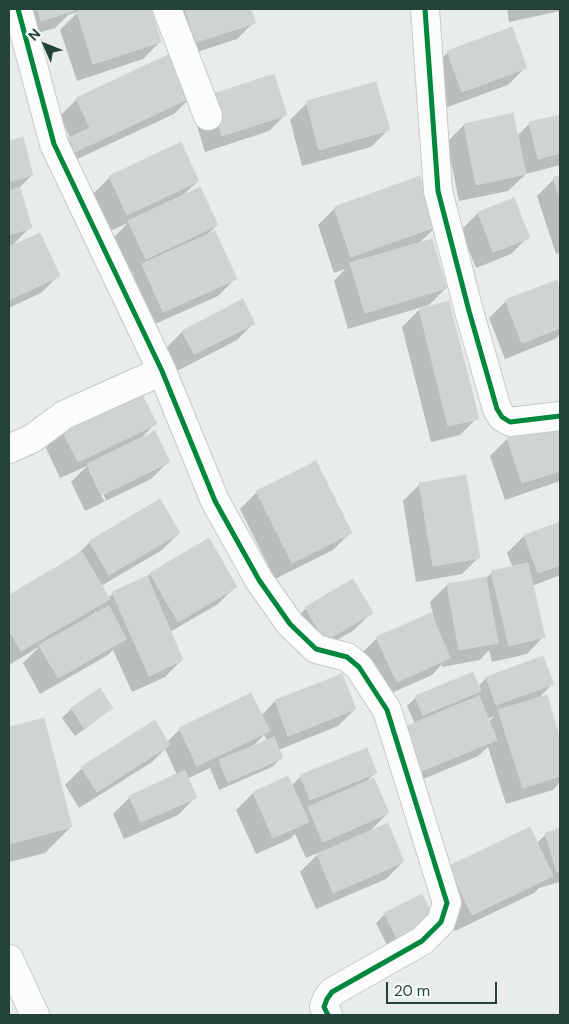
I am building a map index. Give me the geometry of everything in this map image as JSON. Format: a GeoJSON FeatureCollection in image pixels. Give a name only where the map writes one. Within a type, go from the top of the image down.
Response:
{"type":"FeatureCollection","features":[{"type":"Feature","properties":{"kind":"street"},"geometry":{"type":"LineString","coordinates":[[18,9],[54,144],[162,371],[215,501],[259,580],[290,624],[316,649],[347,658],[359,667],[387,710],[447,903],[441,922],[422,941],[332,992],[326,998],[324,1007],[328,1015]]}},
{"type":"Feature","properties":{"kind":"street"},"geometry":{"type":"LineString","coordinates":[[167,9],[208,116]]}},
{"type":"Feature","properties":{"kind":"street"},"geometry":{"type":"LineString","coordinates":[[425,9],[438,191],[497,409],[502,417],[510,422],[560,416]]}},
{"type":"Feature","properties":{"kind":"street"},"geometry":{"type":"LineString","coordinates":[[9,448],[33,438],[64,415],[162,371]]}},
{"type":"Feature","properties":{"kind":"street"},"geometry":{"type":"LineString","coordinates":[[9,958],[35,1015]]}},
{"type":"Feature","properties":{"kind":"building"},"geometry":{"type":"Polygon","coordinates":[[[38,9],[73,9],[73,11],[41,21],[38,9]]]}},
{"type":"Feature","properties":{"kind":"building"},"geometry":{"type":"Polygon","coordinates":[[[86,9],[151,9],[161,42],[93,64],[77,12],[86,9]]]}},
{"type":"Feature","properties":{"kind":"building"},"geometry":{"type":"Polygon","coordinates":[[[185,9],[251,9],[256,23],[196,42],[185,9]]]}},
{"type":"Feature","properties":{"kind":"building"},"geometry":{"type":"Polygon","coordinates":[[[512,27],[527,68],[462,92],[447,51],[512,27]]]}},
{"type":"Feature","properties":{"kind":"building"},"geometry":{"type":"Polygon","coordinates":[[[172,53],[192,97],[75,152],[69,138],[90,128],[76,98],[172,53]]]}},
{"type":"Feature","properties":{"kind":"building"},"geometry":{"type":"Polygon","coordinates":[[[274,74],[287,115],[222,136],[210,95],[274,74]]]}},
{"type":"Feature","properties":{"kind":"building"},"geometry":{"type":"Polygon","coordinates":[[[376,82],[390,130],[319,150],[306,101],[376,82]]]}},
{"type":"Feature","properties":{"kind":"building"},"geometry":{"type":"Polygon","coordinates":[[[513,113],[526,174],[476,185],[464,124],[513,113]]]}},
{"type":"Feature","properties":{"kind":"building"},"geometry":{"type":"Polygon","coordinates":[[[560,115],[560,153],[538,159],[529,122],[560,115]]]}},
{"type":"Feature","properties":{"kind":"building"},"geometry":{"type":"Polygon","coordinates":[[[23,137],[33,175],[9,182],[9,141],[23,137]]]}},
{"type":"Feature","properties":{"kind":"building"},"geometry":{"type":"Polygon","coordinates":[[[181,142],[199,181],[127,215],[109,176],[181,142]]]}},
{"type":"Feature","properties":{"kind":"building"},"geometry":{"type":"Polygon","coordinates":[[[560,175],[560,199],[553,178],[560,175]]]}},
{"type":"Feature","properties":{"kind":"building"},"geometry":{"type":"Polygon","coordinates":[[[420,176],[438,226],[351,257],[334,207],[420,176]]]}},
{"type":"Feature","properties":{"kind":"building"},"geometry":{"type":"Polygon","coordinates":[[[200,187],[218,225],[146,259],[128,221],[200,187]]]}},
{"type":"Feature","properties":{"kind":"building"},"geometry":{"type":"Polygon","coordinates":[[[20,188],[32,228],[9,235],[9,191],[20,188]]]}},
{"type":"Feature","properties":{"kind":"building"},"geometry":{"type":"Polygon","coordinates":[[[514,198],[530,238],[493,252],[478,212],[514,198]]]}},
{"type":"Feature","properties":{"kind":"building"},"geometry":{"type":"Polygon","coordinates":[[[215,231],[237,279],[163,312],[142,264],[215,231]]]}},
{"type":"Feature","properties":{"kind":"building"},"geometry":{"type":"Polygon","coordinates":[[[40,233],[60,276],[9,300],[9,247],[40,233]]]}},
{"type":"Feature","properties":{"kind":"building"},"geometry":{"type":"Polygon","coordinates":[[[432,239],[447,288],[365,313],[350,263],[432,239]]]}},
{"type":"Feature","properties":{"kind":"building"},"geometry":{"type":"Polygon","coordinates":[[[557,280],[560,289],[560,328],[522,343],[505,300],[557,280]]]}},
{"type":"Feature","properties":{"kind":"building"},"geometry":{"type":"Polygon","coordinates":[[[243,299],[255,324],[194,354],[182,331],[243,299]]]}},
{"type":"Feature","properties":{"kind":"building"},"geometry":{"type":"Polygon","coordinates":[[[449,301],[479,419],[448,426],[419,309],[449,301]]]}},
{"type":"Feature","properties":{"kind":"building"},"geometry":{"type":"Polygon","coordinates":[[[139,388],[157,424],[78,462],[60,426],[139,388]]]}},
{"type":"Feature","properties":{"kind":"building"},"geometry":{"type":"Polygon","coordinates":[[[560,420],[560,471],[522,483],[507,438],[560,420]]]}},
{"type":"Feature","properties":{"kind":"building"},"geometry":{"type":"Polygon","coordinates":[[[155,431],[170,462],[102,495],[87,464],[155,431]]]}},
{"type":"Feature","properties":{"kind":"building"},"geometry":{"type":"Polygon","coordinates":[[[316,461],[352,533],[292,563],[256,491],[316,461]]]}},
{"type":"Feature","properties":{"kind":"building"},"geometry":{"type":"Polygon","coordinates":[[[466,475],[480,558],[433,566],[419,483],[466,475]]]}},
{"type":"Feature","properties":{"kind":"building"},"geometry":{"type":"Polygon","coordinates":[[[160,499],[180,533],[109,575],[89,541],[160,499]]]}},
{"type":"Feature","properties":{"kind":"building"},"geometry":{"type":"Polygon","coordinates":[[[560,522],[560,565],[538,573],[524,535],[560,522]]]}},
{"type":"Feature","properties":{"kind":"building"},"geometry":{"type":"Polygon","coordinates":[[[209,538],[237,587],[178,622],[150,573],[209,538]]]}},
{"type":"Feature","properties":{"kind":"building"},"geometry":{"type":"Polygon","coordinates":[[[82,552],[110,599],[21,651],[9,630],[9,595],[82,552]]]}},
{"type":"Feature","properties":{"kind":"building"},"geometry":{"type":"Polygon","coordinates":[[[528,563],[545,637],[509,646],[491,571],[528,563]]]}},
{"type":"Feature","properties":{"kind":"building"},"geometry":{"type":"Polygon","coordinates":[[[147,576],[183,660],[149,676],[112,592],[147,576]]]}},
{"type":"Feature","properties":{"kind":"building"},"geometry":{"type":"Polygon","coordinates":[[[486,577],[498,643],[459,650],[447,584],[486,577]]]}},
{"type":"Feature","properties":{"kind":"building"},"geometry":{"type":"Polygon","coordinates":[[[353,579],[373,613],[325,641],[305,607],[353,579]]]}},
{"type":"Feature","properties":{"kind":"building"},"geometry":{"type":"Polygon","coordinates":[[[109,606],[126,639],[58,678],[39,645],[109,606]]]}},
{"type":"Feature","properties":{"kind":"building"},"geometry":{"type":"Polygon","coordinates":[[[431,613],[450,658],[397,682],[376,637],[431,613]]]}},
{"type":"Feature","properties":{"kind":"building"},"geometry":{"type":"Polygon","coordinates":[[[543,656],[554,684],[496,705],[486,677],[543,656]]]}},
{"type":"Feature","properties":{"kind":"building"},"geometry":{"type":"Polygon","coordinates":[[[473,672],[481,691],[423,715],[415,696],[473,672]]]}},
{"type":"Feature","properties":{"kind":"building"},"geometry":{"type":"Polygon","coordinates":[[[342,674],[356,709],[288,736],[275,700],[342,674]]]}},
{"type":"Feature","properties":{"kind":"building"},"geometry":{"type":"Polygon","coordinates":[[[100,688],[113,708],[84,728],[71,708],[100,688]]]}},
{"type":"Feature","properties":{"kind":"building"},"geometry":{"type":"Polygon","coordinates":[[[251,693],[270,731],[197,766],[179,728],[251,693]]]}},
{"type":"Feature","properties":{"kind":"building"},"geometry":{"type":"Polygon","coordinates":[[[547,695],[560,739],[560,776],[523,788],[498,710],[547,695]]]}},
{"type":"Feature","properties":{"kind":"building"},"geometry":{"type":"Polygon","coordinates":[[[479,696],[497,740],[419,772],[402,728],[479,696]]]}},
{"type":"Feature","properties":{"kind":"building"},"geometry":{"type":"Polygon","coordinates":[[[44,718],[72,827],[9,844],[9,727],[44,718]]]}},
{"type":"Feature","properties":{"kind":"building"},"geometry":{"type":"Polygon","coordinates":[[[155,720],[170,745],[97,792],[81,767],[155,720]]]}},
{"type":"Feature","properties":{"kind":"building"},"geometry":{"type":"Polygon","coordinates":[[[274,737],[283,758],[228,782],[219,760],[274,737]]]}},
{"type":"Feature","properties":{"kind":"building"},"geometry":{"type":"Polygon","coordinates":[[[367,748],[377,773],[310,800],[300,775],[367,748]]]}},
{"type":"Feature","properties":{"kind":"building"},"geometry":{"type":"Polygon","coordinates":[[[185,770],[197,798],[141,822],[129,796],[185,770]]]}},
{"type":"Feature","properties":{"kind":"building"},"geometry":{"type":"Polygon","coordinates":[[[288,776],[309,822],[273,838],[253,792],[288,776]]]}},
{"type":"Feature","properties":{"kind":"building"},"geometry":{"type":"Polygon","coordinates":[[[374,778],[389,813],[323,842],[308,807],[374,778]]]}},
{"type":"Feature","properties":{"kind":"building"},"geometry":{"type":"Polygon","coordinates":[[[388,823],[404,862],[333,893],[317,854],[388,823]]]}},
{"type":"Feature","properties":{"kind":"building"},"geometry":{"type":"Polygon","coordinates":[[[530,827],[553,876],[472,915],[449,866],[530,827]]]}},
{"type":"Feature","properties":{"kind":"building"},"geometry":{"type":"Polygon","coordinates":[[[560,828],[560,871],[557,872],[545,833],[560,828]]]}},
{"type":"Feature","properties":{"kind":"building"},"geometry":{"type":"Polygon","coordinates":[[[422,894],[436,922],[398,941],[384,913],[422,894]]]}},
{"type":"Feature","properties":{"kind":"cycle path"},"geometry":{"type":"LineString","coordinates":[[18,9],[54,144],[162,371],[215,501],[259,580],[290,624],[316,649],[347,657],[359,667],[387,710],[447,903],[441,922],[422,941],[332,992],[324,1007],[328,1015]]}},
{"type":"Feature","properties":{"kind":"cycle path"},"geometry":{"type":"LineString","coordinates":[[425,9],[438,191],[497,409],[502,417],[510,422],[560,416]]}}]}
